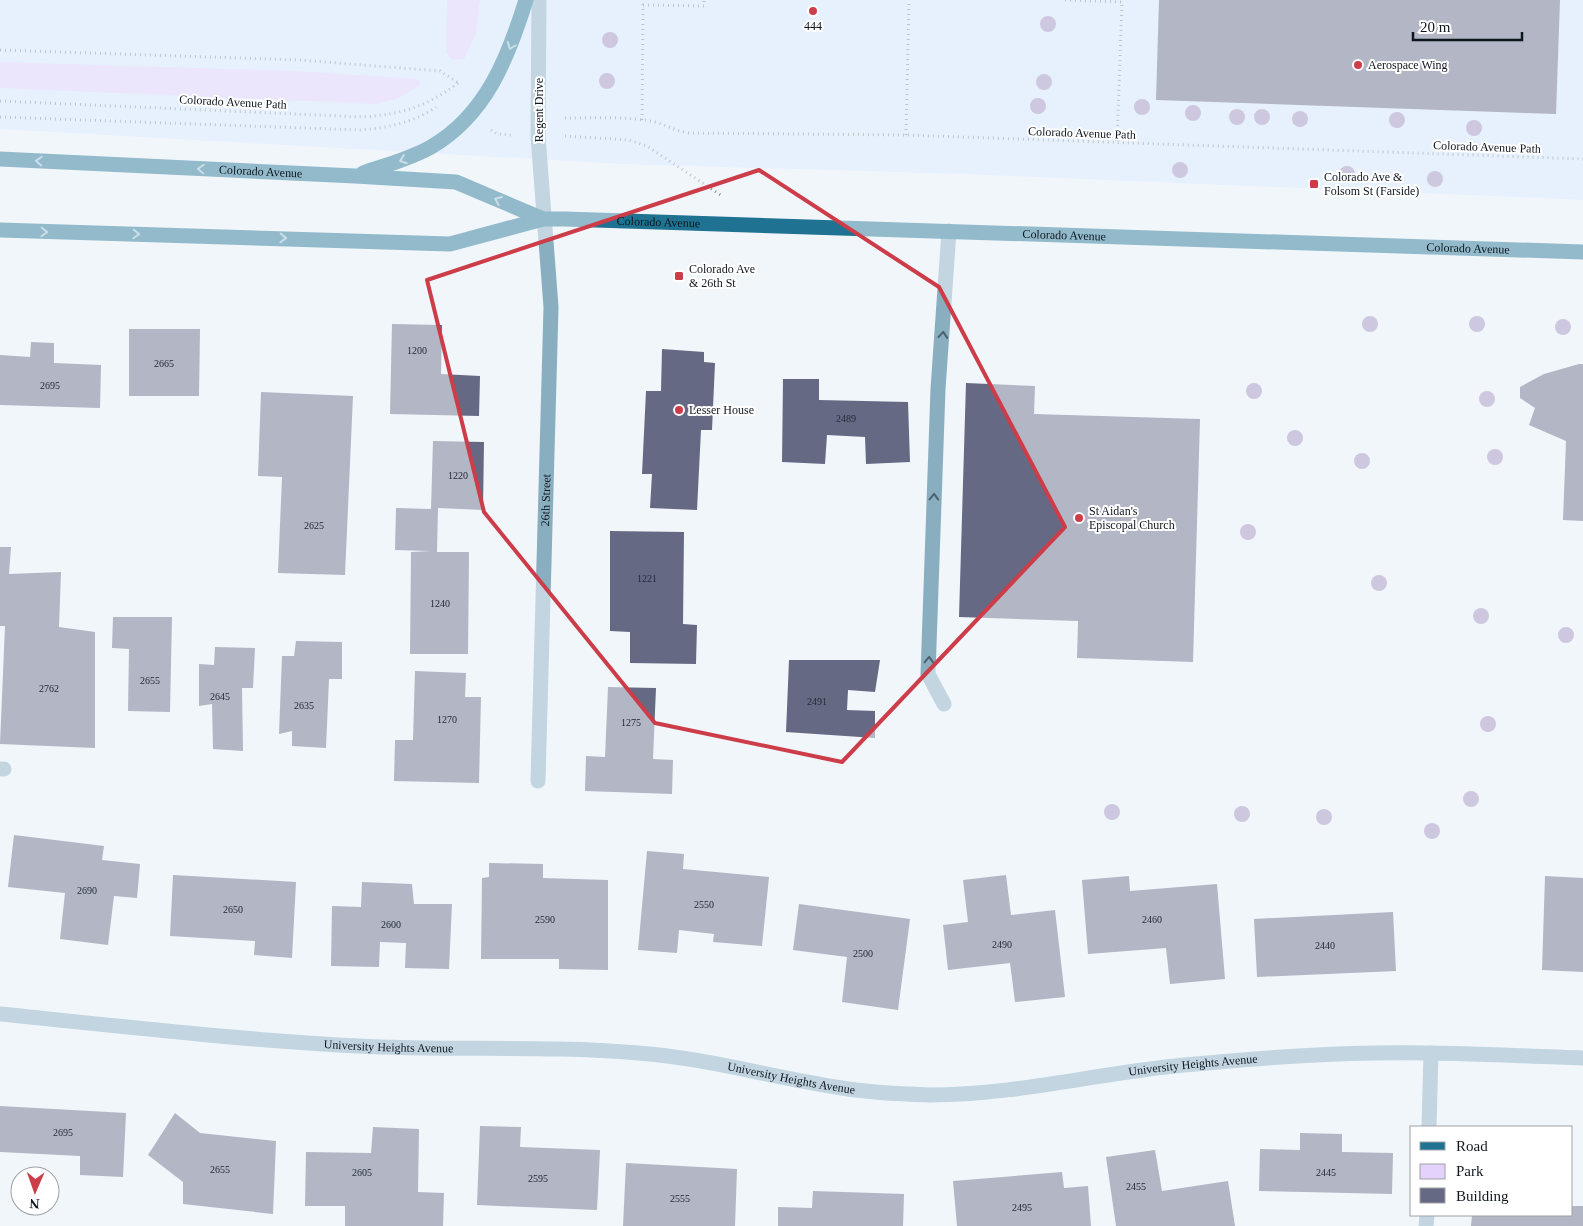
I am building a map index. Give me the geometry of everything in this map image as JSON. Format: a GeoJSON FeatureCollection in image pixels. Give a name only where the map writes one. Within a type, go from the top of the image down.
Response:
{"type":"FeatureCollection","features":[{"type":"Feature","properties":{"kind":"main road"},"geometry":{"type":"LineString","coordinates":[[355,176],[410,157],[432,147],[469,117],[483,101],[505,61],[526,0]]}},
{"type":"Feature","properties":{"kind":"main road","name":"Colorado Avenue"},"geometry":{"type":"LineString","coordinates":[[0,159],[456,182],[543,219]]}},
{"type":"Feature","properties":{"kind":"main road","name":"Colorado Avenue"},"geometry":{"type":"LineString","coordinates":[[0,230],[450,244],[543,219],[1583,252]]}},
{"type":"Feature","properties":{"kind":"street","name":"Regent Drive"},"geometry":{"type":"LineString","coordinates":[[539,0],[538,136],[543,219]]}},
{"type":"Feature","properties":{"kind":"street","name":"26th Street"},"geometry":{"type":"LineString","coordinates":[[538,781],[551,307],[543,219]]}},
{"type":"Feature","properties":{"kind":"street"},"geometry":{"type":"LineString","coordinates":[[944,704],[928,674],[938,389],[949,232]]}},
{"type":"Feature","properties":{"kind":"street","name":"University Heights Avenue"},"geometry":{"type":"LineString","coordinates":[[0,1014],[237,1038],[359,1046],[550,1048],[644,1053],[843,1088],[882,1093],[933,1095],[978,1092],[1162,1067],[1214,1062],[1372,1053],[1583,1058]]}},
{"type":"Feature","properties":{"kind":"street"},"geometry":{"type":"LineString","coordinates":[[1429,1126],[1431,1053]]}},
{"type":"Feature","properties":{"kind":"path"},"geometry":{"type":"LineString","coordinates":[[642,120],[643,5],[704,6],[704,0]]}},
{"type":"Feature","properties":{"kind":"path"},"geometry":{"type":"LineString","coordinates":[[906,135],[909,0]]}},
{"type":"Feature","properties":{"kind":"path"},"geometry":{"type":"LineString","coordinates":[[1065,0],[1122,2],[1117,143]]}},
{"type":"Feature","properties":{"kind":"path","name":"Colorado Avenue Path"},"geometry":{"type":"LineString","coordinates":[[0,50],[299,60],[440,71],[458,83],[419,106],[393,114],[363,117],[0,101]]}},
{"type":"Feature","properties":{"kind":"path"},"geometry":{"type":"LineString","coordinates":[[0,117],[360,130],[388,128],[408,122],[429,113],[441,104]]}},
{"type":"Feature","properties":{"kind":"path","name":"Colorado Avenue Path"},"geometry":{"type":"LineString","coordinates":[[582,118],[657,122],[677,131],[689,133],[906,135],[1583,159]]}},
{"type":"Feature","properties":{"kind":"path"},"geometry":{"type":"LineString","coordinates":[[577,136],[629,140],[647,146],[727,199]]}},
{"type":"Feature","properties":{"kind":"highlighted area"},"geometry":{"type":"Polygon","coordinates":[[[759,170],[939,287],[1065,527],[842,762],[655,723],[484,512],[427,280],[759,170]]]}},
{"type":"Feature","properties":{"kind":"shaded area"},"geometry":{"type":"Polygon","coordinates":[[[0,0],[1583,0],[1583,200],[963,174],[622,164],[0,129],[0,0]]]}},
{"type":"Feature","properties":{"kind":"green space"},"geometry":{"type":"Polygon","coordinates":[[[447,0],[480,0],[476,34],[464,59],[453,60],[446,53],[447,0]]]}},
{"type":"Feature","properties":{"kind":"green space"},"geometry":{"type":"Polygon","coordinates":[[[0,62],[297,71],[416,79],[420,81],[420,85],[399,98],[376,104],[0,88],[0,62]]]}},
{"type":"Feature","properties":{"kind":"building","name":"Aerospace Wing"},"geometry":{"type":"Polygon","coordinates":[[[1159,0],[1560,0],[1556,114],[1156,100],[1159,0]]]}},
{"type":"Feature","properties":{"kind":"building"},"geometry":{"type":"Polygon","coordinates":[[[392,324],[442,325],[441,374],[480,376],[479,416],[390,414],[392,324]]]}},
{"type":"Feature","properties":{"kind":"building"},"geometry":{"type":"Polygon","coordinates":[[[129,329],[200,329],[199,396],[129,396],[129,329]]]}},
{"type":"Feature","properties":{"kind":"building"},"geometry":{"type":"Polygon","coordinates":[[[31,342],[54,343],[54,363],[101,365],[100,408],[0,405],[0,355],[30,357],[31,342]]]}},
{"type":"Feature","properties":{"kind":"building","name":"Lesser House"},"geometry":{"type":"Polygon","coordinates":[[[662,349],[704,352],[704,362],[715,363],[712,430],[701,430],[697,510],[650,508],[652,474],[642,474],[646,391],[661,391],[662,349]]]}},
{"type":"Feature","properties":{"kind":"building"},"geometry":{"type":"Polygon","coordinates":[[[1583,364],[1583,521],[1563,520],[1566,441],[1529,425],[1535,408],[1520,398],[1520,387],[1544,374],[1583,364]]]}},
{"type":"Feature","properties":{"kind":"building"},"geometry":{"type":"Polygon","coordinates":[[[783,379],[819,379],[819,400],[908,402],[910,462],[866,464],[865,437],[827,435],[825,464],[782,462],[783,379]]]}},
{"type":"Feature","properties":{"kind":"building","name":"St Aidan's Episcopal Church"},"geometry":{"type":"Polygon","coordinates":[[[966,383],[1035,386],[1034,414],[1200,419],[1193,662],[1077,658],[1078,621],[959,617],[966,383]]]}},
{"type":"Feature","properties":{"kind":"building"},"geometry":{"type":"Polygon","coordinates":[[[261,392],[353,396],[345,575],[278,573],[282,477],[258,476],[261,392]]]}},
{"type":"Feature","properties":{"kind":"building"},"geometry":{"type":"Polygon","coordinates":[[[433,441],[484,442],[483,510],[438,508],[437,552],[469,552],[468,654],[410,654],[411,552],[431,551],[395,550],[396,508],[431,509],[433,441]]]}},
{"type":"Feature","properties":{"kind":"building"},"geometry":{"type":"Polygon","coordinates":[[[610,531],[684,532],[683,624],[697,625],[696,664],[630,663],[630,632],[610,631],[610,531]]]}},
{"type":"Feature","properties":{"kind":"building"},"geometry":{"type":"Polygon","coordinates":[[[0,547],[11,547],[9,574],[61,572],[59,627],[95,632],[95,748],[0,744],[5,626],[0,626],[0,547]]]}},
{"type":"Feature","properties":{"kind":"building"},"geometry":{"type":"Polygon","coordinates":[[[113,617],[172,617],[170,712],[128,711],[129,649],[112,648],[113,617]]]}},
{"type":"Feature","properties":{"kind":"building"},"geometry":{"type":"Polygon","coordinates":[[[296,641],[342,642],[342,679],[329,679],[326,748],[292,746],[292,731],[279,734],[282,656],[294,656],[296,641]]]}},
{"type":"Feature","properties":{"kind":"building"},"geometry":{"type":"Polygon","coordinates":[[[215,647],[255,648],[253,688],[242,688],[243,751],[213,749],[212,704],[199,706],[199,664],[214,665],[215,647]]]}},
{"type":"Feature","properties":{"kind":"building"},"geometry":{"type":"Polygon","coordinates":[[[789,660],[880,660],[875,692],[848,690],[847,710],[875,711],[875,738],[786,732],[789,660]]]}},
{"type":"Feature","properties":{"kind":"building"},"geometry":{"type":"Polygon","coordinates":[[[415,671],[466,673],[465,697],[481,697],[479,783],[394,781],[395,740],[413,740],[415,671]]]}},
{"type":"Feature","properties":{"kind":"building"},"geometry":{"type":"Polygon","coordinates":[[[608,687],[656,688],[653,759],[673,760],[672,794],[585,791],[586,756],[605,757],[608,687]]]}},
{"type":"Feature","properties":{"kind":"building"},"geometry":{"type":"Polygon","coordinates":[[[14,835],[104,846],[102,860],[140,864],[137,898],[114,896],[108,945],[60,939],[65,893],[8,887],[14,835]]]}},
{"type":"Feature","properties":{"kind":"building"},"geometry":{"type":"Polygon","coordinates":[[[647,851],[684,854],[683,869],[769,877],[762,946],[713,942],[714,934],[679,930],[677,953],[638,950],[647,851]]]}},
{"type":"Feature","properties":{"kind":"building"},"geometry":{"type":"Polygon","coordinates":[[[489,863],[543,864],[543,878],[608,880],[608,970],[559,969],[559,959],[481,959],[482,878],[489,877],[489,863]]]}},
{"type":"Feature","properties":{"kind":"building"},"geometry":{"type":"Polygon","coordinates":[[[173,875],[296,882],[292,958],[254,955],[255,941],[170,936],[173,875]]]}},
{"type":"Feature","properties":{"kind":"building"},"geometry":{"type":"Polygon","coordinates":[[[1006,875],[1011,915],[1055,910],[1065,997],[1015,1002],[1010,963],[948,970],[943,925],[968,922],[963,880],[1006,875]]]}},
{"type":"Feature","properties":{"kind":"building"},"geometry":{"type":"Polygon","coordinates":[[[1129,876],[1130,891],[1217,884],[1225,979],[1170,984],[1166,948],[1088,954],[1082,880],[1129,876]]]}},
{"type":"Feature","properties":{"kind":"building"},"geometry":{"type":"Polygon","coordinates":[[[1545,876],[1583,878],[1583,972],[1542,970],[1545,876]]]}},
{"type":"Feature","properties":{"kind":"building"},"geometry":{"type":"Polygon","coordinates":[[[362,882],[412,884],[414,904],[452,904],[449,969],[405,968],[406,943],[380,942],[379,967],[331,966],[332,906],[361,907],[362,882]]]}},
{"type":"Feature","properties":{"kind":"building"},"geometry":{"type":"Polygon","coordinates":[[[799,904],[910,919],[898,1010],[842,1002],[847,957],[793,950],[799,904]]]}},
{"type":"Feature","properties":{"kind":"building"},"geometry":{"type":"Polygon","coordinates":[[[1393,912],[1396,971],[1257,977],[1254,919],[1393,912]]]}},
{"type":"Feature","properties":{"kind":"building"},"geometry":{"type":"Polygon","coordinates":[[[0,1106],[126,1113],[123,1177],[80,1175],[80,1156],[0,1152],[0,1106]]]}},
{"type":"Feature","properties":{"kind":"building"},"geometry":{"type":"Polygon","coordinates":[[[175,1113],[200,1133],[276,1141],[273,1214],[183,1204],[183,1182],[148,1155],[175,1113]]]}},
{"type":"Feature","properties":{"kind":"building"},"geometry":{"type":"Polygon","coordinates":[[[480,1126],[521,1127],[520,1147],[600,1150],[597,1210],[477,1205],[480,1126]]]}},
{"type":"Feature","properties":{"kind":"building"},"geometry":{"type":"Polygon","coordinates":[[[373,1127],[419,1129],[418,1192],[444,1193],[443,1226],[345,1226],[345,1206],[305,1206],[306,1152],[371,1153],[373,1127]]]}},
{"type":"Feature","properties":{"kind":"building"},"geometry":{"type":"Polygon","coordinates":[[[1300,1133],[1342,1134],[1342,1152],[1393,1153],[1392,1194],[1259,1191],[1260,1149],[1300,1150],[1300,1133]]]}},
{"type":"Feature","properties":{"kind":"building"},"geometry":{"type":"Polygon","coordinates":[[[1155,1150],[1162,1191],[1228,1181],[1235,1226],[1116,1226],[1106,1157],[1155,1150]]]}},
{"type":"Feature","properties":{"kind":"building"},"geometry":{"type":"Polygon","coordinates":[[[626,1163],[737,1169],[735,1226],[623,1226],[626,1163]]]}},
{"type":"Feature","properties":{"kind":"building"},"geometry":{"type":"Polygon","coordinates":[[[1062,1172],[1064,1188],[1088,1186],[1091,1226],[957,1226],[953,1181],[1062,1172]]]}},
{"type":"Feature","properties":{"kind":"building"},"geometry":{"type":"Polygon","coordinates":[[[813,1191],[904,1194],[903,1226],[778,1226],[778,1207],[812,1208],[813,1191]]]}},
{"type":"Feature","properties":{"kind":"building"},"geometry":{"type":"Polygon","coordinates":[[[1573,1206],[1583,1206],[1583,1226],[1471,1226],[1472,1216],[1573,1216],[1573,1206]]]}},
{"type":"Feature","properties":{"kind":"place","name":"444"},"geometry":{"type":"Point","coordinates":[813,11]}},
{"type":"Feature","properties":{"kind":"place","name":"Aerospace Wing"},"geometry":{"type":"Point","coordinates":[1358,65]}},
{"type":"Feature","properties":{"kind":"place","name":"Colorado Ave & Folsom St (Farside)"},"geometry":{"type":"Point","coordinates":[1314,184]}},
{"type":"Feature","properties":{"kind":"place","name":"Colorado Ave & 26th St"},"geometry":{"type":"Point","coordinates":[679,276]}},
{"type":"Feature","properties":{"kind":"place","name":"Lesser House"},"geometry":{"type":"Point","coordinates":[679,410]}},
{"type":"Feature","properties":{"kind":"place","name":"St Aidan's Episcopal Church"},"geometry":{"type":"Point","coordinates":[1079,518]}}]}
